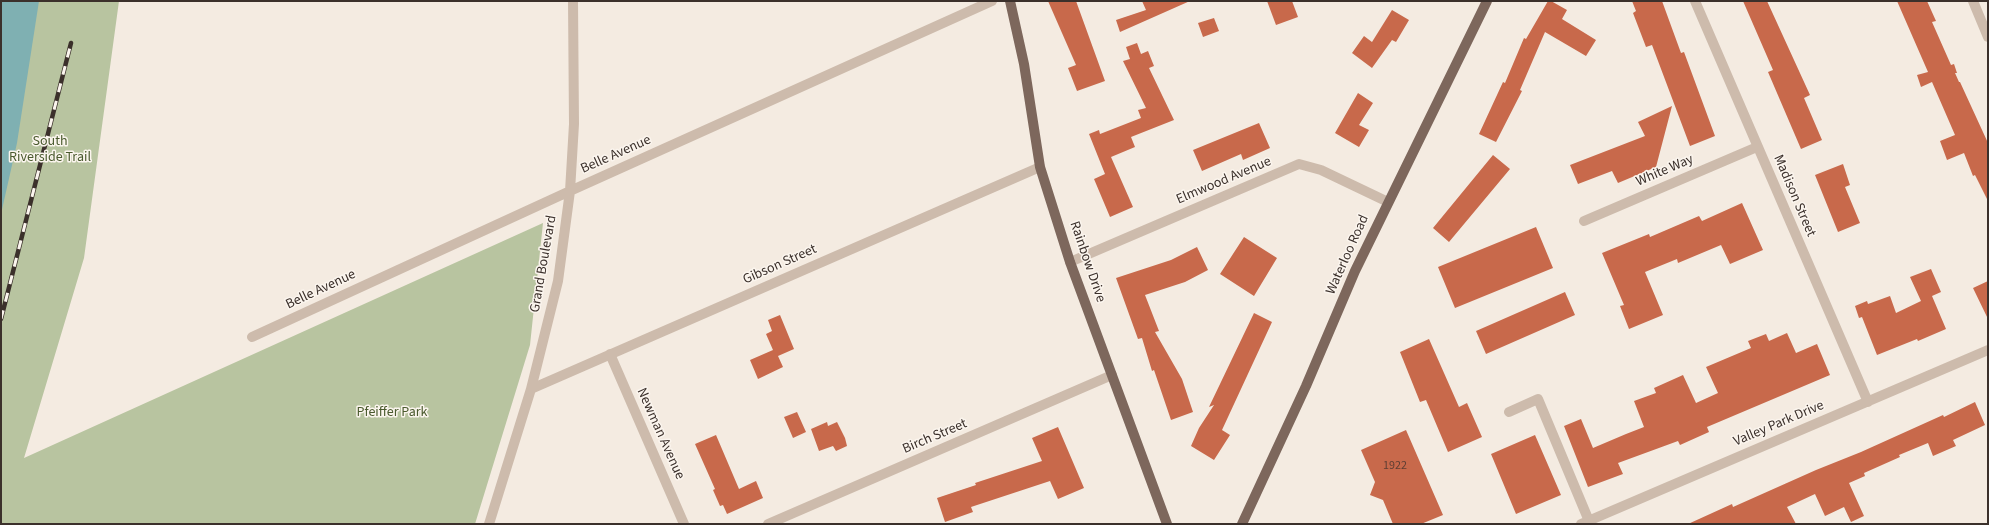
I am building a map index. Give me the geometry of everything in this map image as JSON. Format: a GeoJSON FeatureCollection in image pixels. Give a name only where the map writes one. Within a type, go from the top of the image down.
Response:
{"type":"FeatureCollection","features":[{"type":"Feature","properties":{"kind":"main road","name":"Rainbow Drive"},"geometry":{"type":"LineString","coordinates":[[1010,1],[1024,64],[1040,167],[1070,262],[1167,524]]}},
{"type":"Feature","properties":{"kind":"main road","name":"Waterloo Road"},"geometry":{"type":"LineString","coordinates":[[1242,524],[1306,386],[1355,271],[1487,1]]}},
{"type":"Feature","properties":{"kind":"street","name":"Grand Boulevard"},"geometry":{"type":"LineString","coordinates":[[489,524],[531,389],[558,281],[570,191],[574,124],[573,1]]}},
{"type":"Feature","properties":{"kind":"street","name":"Belle Avenue"},"geometry":{"type":"LineString","coordinates":[[252,337],[570,191],[992,1]]}},
{"type":"Feature","properties":{"kind":"street","name":"Madison Street"},"geometry":{"type":"LineString","coordinates":[[1696,1],[1868,402]]}},
{"type":"Feature","properties":{"kind":"street"},"geometry":{"type":"LineString","coordinates":[[1973,1],[1988,37]]}},
{"type":"Feature","properties":{"kind":"street","name":"White Way"},"geometry":{"type":"LineString","coordinates":[[1584,221],[1758,147]]}},
{"type":"Feature","properties":{"kind":"street","name":"Elmwood Avenue"},"geometry":{"type":"LineString","coordinates":[[1070,262],[1299,164],[1321,170],[1388,202]]}},
{"type":"Feature","properties":{"kind":"street","name":"Gibson Street"},"geometry":{"type":"LineString","coordinates":[[531,389],[1040,167]]}},
{"type":"Feature","properties":{"kind":"street","name":"Valley Park Drive"},"geometry":{"type":"LineString","coordinates":[[1585,522],[1988,350]]}},
{"type":"Feature","properties":{"kind":"street","name":"Newman Avenue"},"geometry":{"type":"LineString","coordinates":[[610,354],[684,524]]}},
{"type":"Feature","properties":{"kind":"street","name":"Birch Street"},"geometry":{"type":"LineString","coordinates":[[768,524],[1112,375]]}},
{"type":"Feature","properties":{"kind":"street"},"geometry":{"type":"LineString","coordinates":[[1509,412],[1538,399],[1585,522]]}},
{"type":"Feature","properties":{"kind":"green space","name":"Pfeiffer Park"},"geometry":{"type":"Polygon","coordinates":[[[34,1],[119,1],[84,258],[24,458],[543,223],[530,345],[475,524],[1,524],[1,147],[34,1]]]}},
{"type":"Feature","properties":{"kind":"water"},"geometry":{"type":"Polygon","coordinates":[[[1,1],[39,1],[17,143],[1,214],[1,1]]]}},
{"type":"Feature","properties":{"kind":"building"},"geometry":{"type":"Polygon","coordinates":[[[1048,1],[1076,1],[1105,81],[1077,91],[1068,68],[1076,65],[1048,1]]]}},
{"type":"Feature","properties":{"kind":"building"},"geometry":{"type":"Polygon","coordinates":[[[1142,1],[1190,1],[1120,32],[1116,20],[1146,10],[1142,1]]]}},
{"type":"Feature","properties":{"kind":"building"},"geometry":{"type":"Polygon","coordinates":[[[1267,1],[1292,1],[1298,17],[1276,25],[1267,1]]]}},
{"type":"Feature","properties":{"kind":"building"},"geometry":{"type":"Polygon","coordinates":[[[1548,1],[1551,1],[1567,10],[1562,19],[1596,40],[1586,56],[1545,32],[1520,90],[1522,91],[1496,142],[1479,134],[1503,82],[1505,83],[1524,38],[1526,39],[1548,1]]]}},
{"type":"Feature","properties":{"kind":"building"},"geometry":{"type":"Polygon","coordinates":[[[1632,1],[1662,1],[1681,53],[1684,52],[1715,136],[1690,146],[1652,45],[1646,47],[1633,13],[1636,11],[1632,1]]]}},
{"type":"Feature","properties":{"kind":"building"},"geometry":{"type":"Polygon","coordinates":[[[1743,1],[1767,1],[1810,95],[1804,98],[1822,140],[1801,149],[1768,72],[1773,70],[1743,1]]]}},
{"type":"Feature","properties":{"kind":"building"},"geometry":{"type":"Polygon","coordinates":[[[1897,1],[1927,1],[1936,21],[1932,22],[1951,65],[1954,64],[1957,73],[1955,73],[1988,143],[1988,201],[1975,175],[1973,176],[1964,153],[1947,160],[1940,141],[1955,135],[1932,82],[1921,87],[1917,75],[1928,72],[1897,1]]]}},
{"type":"Feature","properties":{"kind":"building"},"geometry":{"type":"Polygon","coordinates":[[[1392,10],[1409,20],[1396,42],[1392,40],[1372,68],[1352,53],[1364,36],[1372,42],[1392,10]]]}},
{"type":"Feature","properties":{"kind":"building"},"geometry":{"type":"Polygon","coordinates":[[[1214,18],[1219,31],[1203,37],[1198,23],[1214,18]]]}},
{"type":"Feature","properties":{"kind":"building"},"geometry":{"type":"Polygon","coordinates":[[[1137,43],[1141,54],[1148,51],[1154,66],[1149,68],[1174,120],[1131,137],[1135,147],[1111,157],[1133,207],[1110,217],[1094,179],[1105,174],[1089,134],[1099,130],[1100,134],[1141,118],[1138,110],[1146,108],[1123,61],[1130,59],[1126,47],[1137,43]]]}},
{"type":"Feature","properties":{"kind":"building"},"geometry":{"type":"Polygon","coordinates":[[[1358,93],[1373,103],[1359,125],[1369,130],[1359,147],[1335,133],[1358,93]]]}},
{"type":"Feature","properties":{"kind":"building"},"geometry":{"type":"Polygon","coordinates":[[[1672,106],[1656,167],[1618,183],[1612,171],[1578,184],[1570,165],[1645,136],[1638,122],[1672,106]]]}},
{"type":"Feature","properties":{"kind":"building"},"geometry":{"type":"Polygon","coordinates":[[[1259,123],[1270,148],[1243,160],[1241,154],[1202,171],[1193,150],[1259,123]]]}},
{"type":"Feature","properties":{"kind":"building"},"geometry":{"type":"Polygon","coordinates":[[[1493,155],[1510,169],[1449,242],[1433,228],[1493,155]]]}},
{"type":"Feature","properties":{"kind":"building"},"geometry":{"type":"Polygon","coordinates":[[[1843,164],[1850,185],[1845,187],[1860,223],[1838,232],[1815,175],[1843,164]]]}},
{"type":"Feature","properties":{"kind":"building"},"geometry":{"type":"Polygon","coordinates":[[[1742,203],[1763,250],[1730,264],[1721,245],[1678,263],[1677,259],[1645,272],[1663,315],[1629,329],[1620,306],[1624,305],[1602,253],[1649,234],[1650,237],[1699,216],[1702,221],[1742,203]]]}},
{"type":"Feature","properties":{"kind":"building"},"geometry":{"type":"Polygon","coordinates":[[[1536,227],[1553,268],[1455,308],[1438,267],[1536,227]]]}},
{"type":"Feature","properties":{"kind":"building"},"geometry":{"type":"Polygon","coordinates":[[[1244,237],[1277,258],[1254,296],[1220,274],[1244,237]]]}},
{"type":"Feature","properties":{"kind":"building"},"geometry":{"type":"Polygon","coordinates":[[[1197,247],[1208,270],[1185,282],[1145,295],[1159,331],[1155,332],[1182,379],[1193,412],[1171,420],[1154,370],[1152,371],[1142,338],[1138,339],[1116,278],[1171,260],[1197,247]]]}},
{"type":"Feature","properties":{"kind":"building"},"geometry":{"type":"Polygon","coordinates":[[[1931,269],[1941,292],[1932,296],[1946,329],[1918,341],[1917,339],[1877,355],[1862,317],[1859,318],[1855,306],[1867,301],[1868,304],[1890,296],[1896,313],[1921,301],[1910,277],[1931,269]]]}},
{"type":"Feature","properties":{"kind":"building"},"geometry":{"type":"Polygon","coordinates":[[[1988,281],[1988,319],[1973,288],[1988,281]]]}},
{"type":"Feature","properties":{"kind":"building"},"geometry":{"type":"Polygon","coordinates":[[[1565,292],[1575,315],[1486,354],[1476,331],[1565,292]]]}},
{"type":"Feature","properties":{"kind":"building"},"geometry":{"type":"Polygon","coordinates":[[[1254,313],[1272,322],[1222,430],[1230,435],[1214,460],[1191,446],[1199,428],[1214,405],[1209,407],[1254,313]]]}},
{"type":"Feature","properties":{"kind":"building"},"geometry":{"type":"Polygon","coordinates":[[[780,315],[794,349],[778,356],[783,367],[758,379],[750,360],[773,350],[766,334],[772,331],[768,320],[780,315]]]}},
{"type":"Feature","properties":{"kind":"building"},"geometry":{"type":"Polygon","coordinates":[[[1787,333],[1796,353],[1817,344],[1830,375],[1707,427],[1709,432],[1680,445],[1678,441],[1618,463],[1623,474],[1588,487],[1564,426],[1581,419],[1593,448],[1644,427],[1634,401],[1656,393],[1654,388],[1683,375],[1696,403],[1718,393],[1706,367],[1751,348],[1748,341],[1766,334],[1769,341],[1787,333]]]}},
{"type":"Feature","properties":{"kind":"building"},"geometry":{"type":"Polygon","coordinates":[[[1429,339],[1459,407],[1467,403],[1482,437],[1448,452],[1426,400],[1420,402],[1400,352],[1429,339]]]}},
{"type":"Feature","properties":{"kind":"building"},"geometry":{"type":"Polygon","coordinates":[[[1975,402],[1985,425],[1953,440],[1956,446],[1933,456],[1928,443],[1899,455],[1900,457],[1864,473],[1865,476],[1849,483],[1864,516],[1851,522],[1844,507],[1825,516],[1815,494],[1787,507],[1796,524],[1688,524],[1732,504],[1733,507],[1943,415],[1944,417],[1975,402]]]}},
{"type":"Feature","properties":{"kind":"building"},"geometry":{"type":"Polygon","coordinates":[[[797,412],[806,432],[793,438],[784,417],[797,412]]]}},
{"type":"Feature","properties":{"kind":"building"},"geometry":{"type":"Polygon","coordinates":[[[827,422],[828,426],[837,422],[845,438],[847,446],[836,451],[833,446],[819,451],[811,429],[827,422]]]}},
{"type":"Feature","properties":{"kind":"building"},"geometry":{"type":"Polygon","coordinates":[[[1058,427],[1084,488],[1058,499],[1050,481],[971,507],[973,512],[945,522],[937,498],[976,485],[975,483],[1042,461],[1032,438],[1058,427]]]}},
{"type":"Feature","properties":{"kind":"building"},"geometry":{"type":"Polygon","coordinates":[[[1406,430],[1443,515],[1421,524],[1393,524],[1383,500],[1370,495],[1375,482],[1361,450],[1406,430]]]}},
{"type":"Feature","properties":{"kind":"building"},"geometry":{"type":"Polygon","coordinates":[[[716,435],[739,489],[756,481],[763,498],[727,514],[723,505],[720,506],[713,490],[715,489],[695,444],[716,435]]]}},
{"type":"Feature","properties":{"kind":"building"},"geometry":{"type":"Polygon","coordinates":[[[1535,435],[1561,495],[1516,514],[1491,454],[1535,435]]]}},
{"type":"Feature","properties":{"kind":"railway"},"geometry":{"type":"LineString","coordinates":[[1,319],[71,43]]}},
{"type":"Feature","properties":{"kind":"park label","name":"South Riverside Trail"},"geometry":{"type":"Point","coordinates":[50,150]}}]}
